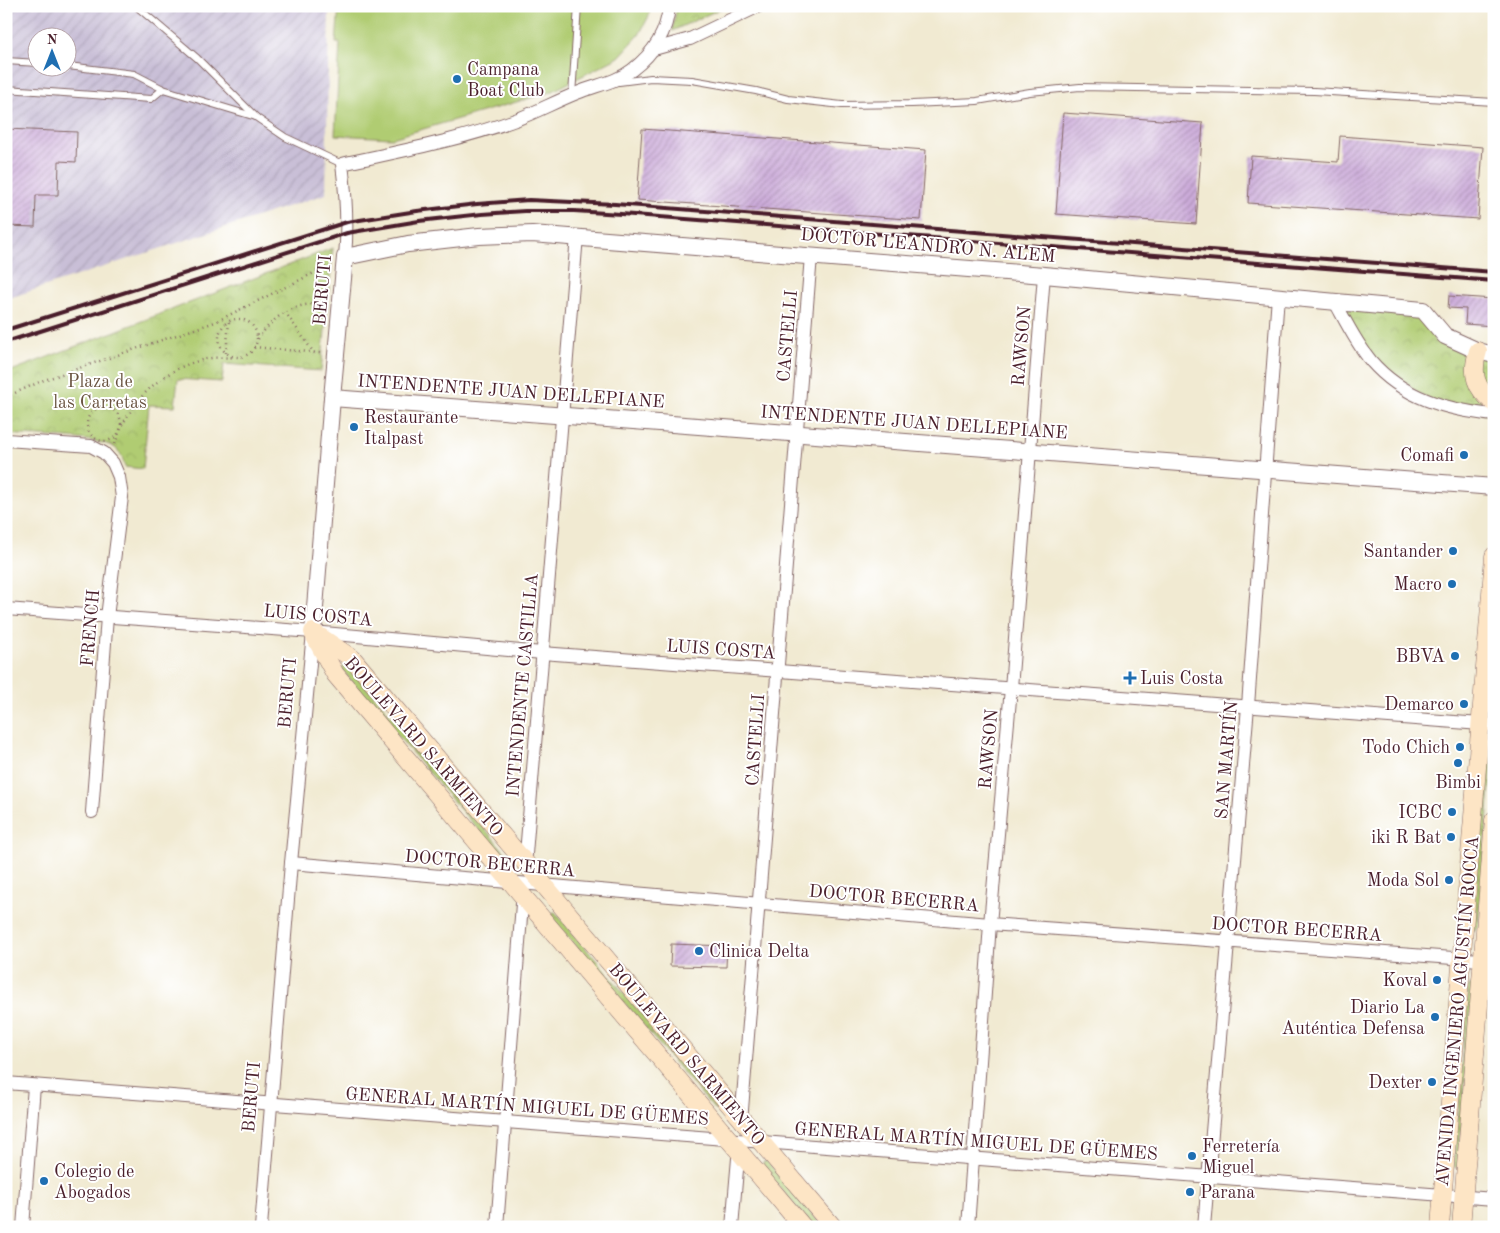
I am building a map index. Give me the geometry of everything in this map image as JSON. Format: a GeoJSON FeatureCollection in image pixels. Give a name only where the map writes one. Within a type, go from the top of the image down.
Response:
{"type":"FeatureCollection","features":[{"type":"Feature","properties":{"kind":"main road"},"geometry":{"type":"LineString","coordinates":[[1486,353],[1474,372],[1477,385],[1484,395],[1494,403]]}},
{"type":"Feature","properties":{"kind":"main road","name":"AVENIDA INGENIERO AGUSTÍN ROCCA"},"geometry":{"type":"LineString","coordinates":[[1440,1227],[1462,959],[1487,724],[1494,556]]}},
{"type":"Feature","properties":{"kind":"main road","name":"BOULEVARD SARMIENTO"},"geometry":{"type":"LineString","coordinates":[[313,632],[353,659],[834,1227]]}},
{"type":"Feature","properties":{"kind":"main road","name":"BOULEVARD SARMIENTO"},"geometry":{"type":"LineString","coordinates":[[313,632],[335,674],[519,887],[736,1144],[803,1227]]}},
{"type":"Feature","properties":{"kind":"main road","name":"AVENIDA INGENIERO AGUSTÍN ROCCA"},"geometry":{"type":"LineString","coordinates":[[1461,1227],[1488,961],[1494,820]]}},
{"type":"Feature","properties":{"kind":"street"},"geometry":{"type":"LineString","coordinates":[[342,164],[451,139],[517,119],[572,95],[608,84],[632,70],[654,49],[661,37],[669,15],[669,6]]}},
{"type":"Feature","properties":{"kind":"street"},"geometry":{"type":"LineString","coordinates":[[654,49],[690,39],[759,6]]}},
{"type":"Feature","properties":{"kind":"street","name":"BERUTI"},"geometry":{"type":"LineString","coordinates":[[261,1227],[291,863],[348,233],[347,203],[342,164]]}},
{"type":"Feature","properties":{"kind":"street","name":"DOCTOR LEANDRO N. ALEM"},"geometry":{"type":"LineString","coordinates":[[345,257],[408,244],[479,236],[532,234],[577,236],[1044,275],[1422,310],[1446,336],[1486,353]]}},
{"type":"Feature","properties":{"kind":"street","name":"INTENDENTE CASTILLA"},"geometry":{"type":"LineString","coordinates":[[497,1227],[519,887],[525,862],[577,236]]}},
{"type":"Feature","properties":{"kind":"street","name":"CASTELLI"},"geometry":{"type":"LineString","coordinates":[[732,1227],[736,1144],[741,1118],[811,256]]}},
{"type":"Feature","properties":{"kind":"street","name":"RAWSON"},"geometry":{"type":"LineString","coordinates":[[968,1227],[990,924],[1044,275]]}},
{"type":"Feature","properties":{"kind":"street","name":"SAN MARTÍN"},"geometry":{"type":"LineString","coordinates":[[1204,1227],[1248,706],[1278,296]]}},
{"type":"Feature","properties":{"kind":"street"},"geometry":{"type":"LineString","coordinates":[[1335,302],[1352,333],[1372,362],[1399,386],[1434,404],[1494,415]]}},
{"type":"Feature","properties":{"kind":"street","name":"INTENDENTE JUAN DELLEPIANE"},"geometry":{"type":"LineString","coordinates":[[332,398],[1494,488]]}},
{"type":"Feature","properties":{"kind":"street"},"geometry":{"type":"LineString","coordinates":[[6,440],[91,446],[107,456]]}},
{"type":"Feature","properties":{"kind":"street","name":"FRENCH"},"geometry":{"type":"LineString","coordinates":[[92,812],[108,617],[122,497],[119,477],[107,456]]}},
{"type":"Feature","properties":{"kind":"street","name":"LUIS COSTA"},"geometry":{"type":"LineString","coordinates":[[6,609],[313,632],[542,653],[1487,724]]}},
{"type":"Feature","properties":{"kind":"street","name":"DOCTOR BECERRA"},"geometry":{"type":"LineString","coordinates":[[291,863],[519,887],[545,885],[990,924],[1488,961]]}},
{"type":"Feature","properties":{"kind":"street","name":"GENERAL MARTÍN MIGUEL DE GÜEMES"},"geometry":{"type":"LineString","coordinates":[[6,1083],[505,1122],[736,1144],[762,1142],[1494,1198]]}},
{"type":"Feature","properties":{"kind":"street"},"geometry":{"type":"LineString","coordinates":[[24,1227],[34,1086]]}},
{"type":"Feature","properties":{"kind":"lane"},"geometry":{"type":"LineString","coordinates":[[136,6],[196,58],[257,118],[285,137],[342,164]]}},
{"type":"Feature","properties":{"kind":"lane"},"geometry":{"type":"LineString","coordinates":[[572,95],[578,6]]}},
{"type":"Feature","properties":{"kind":"lane"},"geometry":{"type":"LineString","coordinates":[[6,61],[28,62]]}},
{"type":"Feature","properties":{"kind":"lane"},"geometry":{"type":"LineString","coordinates":[[78,67],[134,74],[163,89],[257,118]]}},
{"type":"Feature","properties":{"kind":"lane"},"geometry":{"type":"LineString","coordinates":[[608,84],[651,78],[692,80],[756,91],[788,99],[842,105],[977,101],[1030,92],[1080,87],[1314,91],[1494,102]]}},
{"type":"Feature","properties":{"kind":"lane"},"geometry":{"type":"LineString","coordinates":[[6,89],[151,99],[163,89]]}},
{"type":"Feature","properties":{"kind":"path"},"geometry":{"type":"LineString","coordinates":[[6,398],[44,380],[215,322],[345,257]]}},
{"type":"Feature","properties":{"kind":"path"},"geometry":{"type":"LineString","coordinates":[[107,456],[119,431],[121,420],[115,411],[110,408],[95,409],[87,418],[88,430],[95,439],[106,441],[116,436],[119,431],[131,410],[143,393],[171,373],[211,358],[242,357],[248,354],[263,331],[284,312],[307,304],[340,307]]}},
{"type":"Feature","properties":{"kind":"path"},"geometry":{"type":"LineString","coordinates":[[284,312],[314,353]]}},
{"type":"Feature","properties":{"kind":"path"},"geometry":{"type":"LineString","coordinates":[[235,357],[226,354],[221,348],[218,336],[223,326],[229,322],[240,320],[247,322],[255,331],[256,340]]}},
{"type":"Feature","properties":{"kind":"path"},"geometry":{"type":"LineString","coordinates":[[226,354],[229,322]]}},
{"type":"Feature","properties":{"kind":"path"},"geometry":{"type":"LineString","coordinates":[[254,347],[336,355]]}},
{"type":"Feature","properties":{"kind":"shaded area"},"geometry":{"type":"Polygon","coordinates":[[[6,6],[329,6],[326,194],[6,299],[6,6]]]}},
{"type":"Feature","properties":{"kind":"green space","name":"Campana Boat Club"},"geometry":{"type":"Polygon","coordinates":[[[339,6],[650,6],[649,16],[639,35],[619,57],[551,92],[392,138],[335,135],[340,43],[336,43],[339,6]]]}},
{"type":"Feature","properties":{"kind":"green space"},"geometry":{"type":"Polygon","coordinates":[[[677,6],[726,6],[672,31],[677,6]]]}},
{"type":"Feature","properties":{"kind":"green space","name":"Plaza de las Carretas"},"geometry":{"type":"Polygon","coordinates":[[[333,248],[321,371],[224,364],[222,382],[178,379],[175,406],[149,405],[143,469],[125,467],[118,451],[114,447],[105,444],[78,439],[6,434],[6,373],[333,248]]]}},
{"type":"Feature","properties":{"kind":"green space"},"geometry":{"type":"Polygon","coordinates":[[[1335,302],[1423,310],[1446,336],[1494,355],[1494,415],[1434,404],[1371,361],[1335,302]]]}},
{"type":"Feature","properties":{"kind":"green space"},"geometry":{"type":"Polygon","coordinates":[[[343,665],[349,666],[512,861],[511,863],[506,863],[343,671],[343,665]]]}},
{"type":"Feature","properties":{"kind":"green space"},"geometry":{"type":"Polygon","coordinates":[[[1489,748],[1493,753],[1478,927],[1474,930],[1471,929],[1487,749],[1489,748]]]}},
{"type":"Feature","properties":{"kind":"green space"},"geometry":{"type":"Polygon","coordinates":[[[555,912],[722,1108],[720,1110],[715,1110],[552,918],[552,913],[555,912]]]}},
{"type":"Feature","properties":{"kind":"green space"},"geometry":{"type":"Polygon","coordinates":[[[1468,986],[1473,986],[1458,1167],[1455,1168],[1453,1166],[1468,986]]]}},
{"type":"Feature","properties":{"kind":"green space"},"geometry":{"type":"Polygon","coordinates":[[[766,1161],[823,1227],[813,1227],[762,1167],[763,1162],[766,1161]]]}},
{"type":"Feature","properties":{"kind":"building"},"geometry":{"type":"Polygon","coordinates":[[[1063,113],[1203,123],[1196,224],[1056,214],[1063,113]]]}},
{"type":"Feature","properties":{"kind":"building"},"geometry":{"type":"Polygon","coordinates":[[[6,129],[77,132],[76,162],[59,161],[58,195],[36,195],[35,227],[6,226],[6,129]]]}},
{"type":"Feature","properties":{"kind":"building"},"geometry":{"type":"Polygon","coordinates":[[[642,129],[926,150],[921,220],[637,200],[642,129]]]}},
{"type":"Feature","properties":{"kind":"building"},"geometry":{"type":"Polygon","coordinates":[[[1340,136],[1483,147],[1478,219],[1248,203],[1251,156],[1338,162],[1340,136]]]}},
{"type":"Feature","properties":{"kind":"building"},"geometry":{"type":"Polygon","coordinates":[[[1449,296],[1494,299],[1494,326],[1465,324],[1466,309],[1448,308],[1449,296]]]}},
{"type":"Feature","properties":{"kind":"building","name":"Clinica Delta"},"geometry":{"type":"Polygon","coordinates":[[[671,944],[727,946],[726,967],[670,966],[671,944]]]}},
{"type":"Feature","properties":{"kind":"railway"},"geometry":{"type":"LineString","coordinates":[[6,330],[347,222],[417,211],[529,200],[615,204],[1494,272]]}},
{"type":"Feature","properties":{"kind":"railway"},"geometry":{"type":"LineString","coordinates":[[6,342],[347,233],[419,221],[525,211],[574,211],[621,214],[1494,281]]}},
{"type":"Feature","properties":{"kind":"place","name":"Campana Boat Club"},"geometry":{"type":"Point","coordinates":[457,79]}},
{"type":"Feature","properties":{"kind":"place","name":"Restaurante Italpast"},"geometry":{"type":"Point","coordinates":[354,427]}},
{"type":"Feature","properties":{"kind":"place","name":"Comafi"},"geometry":{"type":"Point","coordinates":[1464,455]}},
{"type":"Feature","properties":{"kind":"place","name":"Santander"},"geometry":{"type":"Point","coordinates":[1453,551]}},
{"type":"Feature","properties":{"kind":"place","name":"Macro"},"geometry":{"type":"Point","coordinates":[1452,584]}},
{"type":"Feature","properties":{"kind":"place","name":"BBVA"},"geometry":{"type":"Point","coordinates":[1455,656]}},
{"type":"Feature","properties":{"kind":"place","name":"Luis Costa"},"geometry":{"type":"Point","coordinates":[1130,678]}},
{"type":"Feature","properties":{"kind":"place","name":"Demarco"},"geometry":{"type":"Point","coordinates":[1464,704]}},
{"type":"Feature","properties":{"kind":"place","name":"Todo Chich"},"geometry":{"type":"Point","coordinates":[1460,747]}},
{"type":"Feature","properties":{"kind":"place","name":"Bimbi"},"geometry":{"type":"Point","coordinates":[1458,763]}},
{"type":"Feature","properties":{"kind":"place","name":"ICBC"},"geometry":{"type":"Point","coordinates":[1452,812]}},
{"type":"Feature","properties":{"kind":"place","name":"iki R Bat"},"geometry":{"type":"Point","coordinates":[1451,837]}},
{"type":"Feature","properties":{"kind":"place","name":"Moda Sol"},"geometry":{"type":"Point","coordinates":[1449,880]}},
{"type":"Feature","properties":{"kind":"place","name":"Clinica Delta"},"geometry":{"type":"Point","coordinates":[699,951]}},
{"type":"Feature","properties":{"kind":"place","name":"Koval"},"geometry":{"type":"Point","coordinates":[1437,980]}},
{"type":"Feature","properties":{"kind":"place","name":"Diario La Auténtica Defensa"},"geometry":{"type":"Point","coordinates":[1435,1017]}},
{"type":"Feature","properties":{"kind":"place","name":"Dexter"},"geometry":{"type":"Point","coordinates":[1432,1082]}},
{"type":"Feature","properties":{"kind":"place","name":"Ferretería Miguel"},"geometry":{"type":"Point","coordinates":[1192,1156]}},
{"type":"Feature","properties":{"kind":"place","name":"Colegio de Abogados"},"geometry":{"type":"Point","coordinates":[44,1181]}},
{"type":"Feature","properties":{"kind":"place","name":"Parana"},"geometry":{"type":"Point","coordinates":[1190,1192]}}]}
